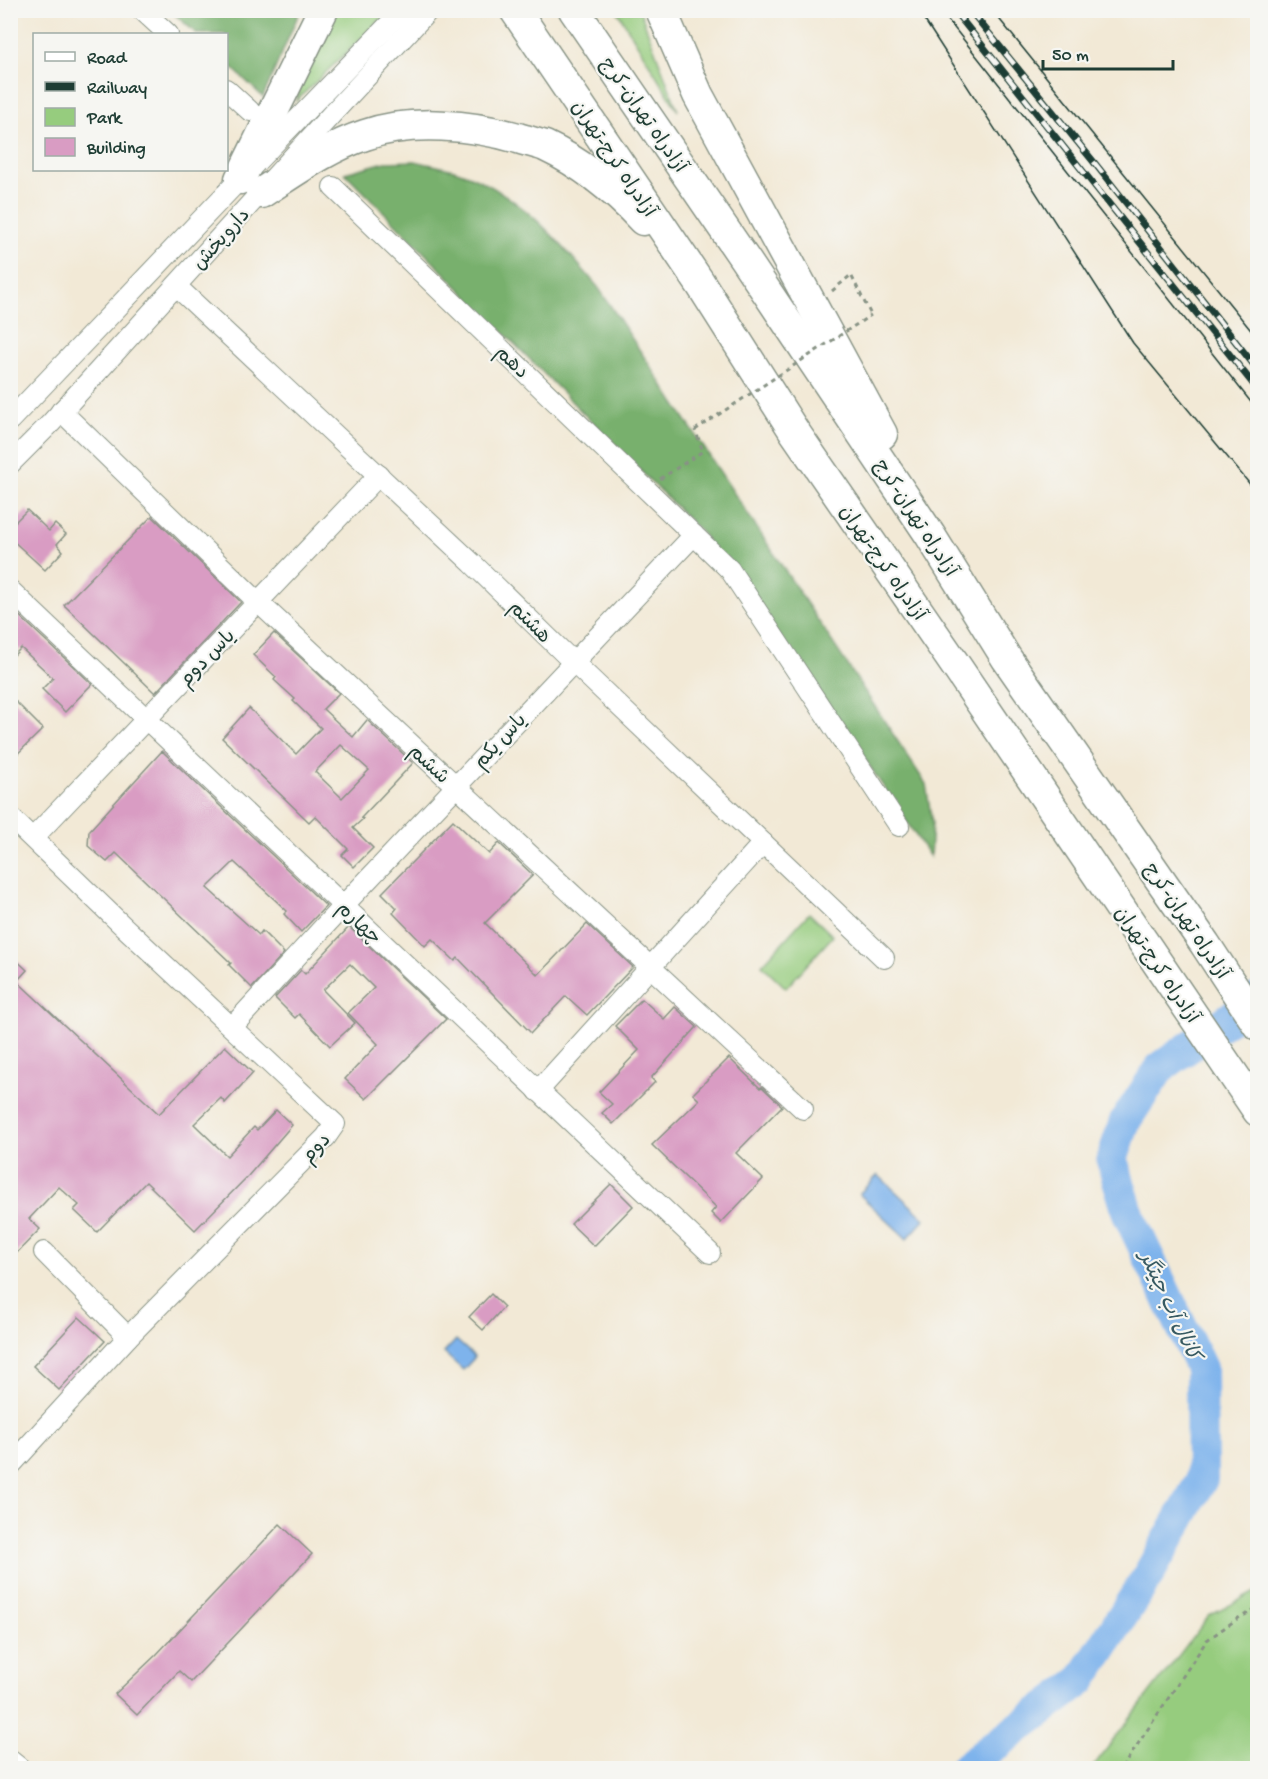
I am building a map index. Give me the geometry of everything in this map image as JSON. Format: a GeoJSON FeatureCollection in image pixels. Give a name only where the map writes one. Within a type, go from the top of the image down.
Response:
{"type":"FeatureCollection","features":[{"type":"Feature","properties":{"kind":"highway"},"geometry":{"type":"LineString","coordinates":[[250,186],[322,10]]}},
{"type":"Feature","properties":{"kind":"highway","name":"آزادراه کرج-تهران"},"geometry":{"type":"LineString","coordinates":[[515,10],[700,283],[801,441],[1166,974],[1257,1111]]}},
{"type":"Feature","properties":{"kind":"highway","name":"آزادراه تهران-کرج"},"geometry":{"type":"LineString","coordinates":[[574,10],[930,535],[1007,659],[1205,944],[1257,1025]]}},
{"type":"Feature","properties":{"kind":"highway"},"geometry":{"type":"LineString","coordinates":[[661,10],[698,95],[855,381],[930,535]]}},
{"type":"Feature","properties":{"kind":"highway"},"geometry":{"type":"LineString","coordinates":[[250,186],[366,134],[408,127],[448,126],[489,130],[544,146],[590,173],[633,209],[700,283]]}},
{"type":"Feature","properties":{"kind":"street"},"geometry":{"type":"LineString","coordinates":[[142,10],[167,33]]}},
{"type":"Feature","properties":{"kind":"street","name":"داروپخش"},"geometry":{"type":"LineString","coordinates":[[10,464],[176,286],[250,186],[403,10]]}},
{"type":"Feature","properties":{"kind":"street","name":"داروپخش"},"geometry":{"type":"LineString","coordinates":[[10,420],[429,10]]}},
{"type":"Feature","properties":{"kind":"street"},"geometry":{"type":"LineString","coordinates":[[228,91],[250,111]]}},
{"type":"Feature","properties":{"kind":"street","name":"دهم"},"geometry":{"type":"LineString","coordinates":[[333,187],[730,570],[899,826]]}},
{"type":"Feature","properties":{"kind":"street","name":"هشتم"},"geometry":{"type":"LineString","coordinates":[[176,286],[472,562],[573,662],[884,958]]}},
{"type":"Feature","properties":{"kind":"street","name":"ششم"},"geometry":{"type":"LineString","coordinates":[[61,411],[258,602],[802,1109]]}},
{"type":"Feature","properties":{"kind":"street","name":"یاس دوم"},"geometry":{"type":"LineString","coordinates":[[33,838],[379,476]]}},
{"type":"Feature","properties":{"kind":"street","name":"یاس یکم"},"geometry":{"type":"LineString","coordinates":[[232,1027],[343,906],[694,535]]}},
{"type":"Feature","properties":{"kind":"street","name":"چهارم"},"geometry":{"type":"LineString","coordinates":[[10,590],[710,1253]]}},
{"type":"Feature","properties":{"kind":"street","name":"دوم"},"geometry":{"type":"LineString","coordinates":[[10,817],[335,1124],[326,1137],[128,1337],[10,1466]]}},
{"type":"Feature","properties":{"kind":"street"},"geometry":{"type":"LineString","coordinates":[[538,1090],[763,843]]}},
{"type":"Feature","properties":{"kind":"street"},"geometry":{"type":"LineString","coordinates":[[44,1252],[128,1337]]}},
{"type":"Feature","properties":{"kind":"street"},"geometry":{"type":"LineString","coordinates":[[10,1760],[20,1768]]}},
{"type":"Feature","properties":{"kind":"path"},"geometry":{"type":"LineString","coordinates":[[646,489],[703,451],[695,430],[871,315],[851,275]]}},
{"type":"Feature","properties":{"kind":"path"},"geometry":{"type":"LineString","coordinates":[[1122,1768],[1207,1640],[1240,1617],[1257,1609]]}},
{"type":"Feature","properties":{"kind":"green space"},"geometry":{"type":"Polygon","coordinates":[[[171,11],[300,11],[263,97],[228,64],[228,33],[196,33],[171,11]]]}},
{"type":"Feature","properties":{"kind":"green space"},"geometry":{"type":"Polygon","coordinates":[[[331,11],[390,11],[296,101],[310,54],[331,11]]]}},
{"type":"Feature","properties":{"kind":"green space"},"geometry":{"type":"Polygon","coordinates":[[[617,11],[640,11],[678,111],[617,11]]]}},
{"type":"Feature","properties":{"kind":"green space"},"geometry":{"type":"Polygon","coordinates":[[[415,161],[460,172],[501,192],[553,236],[598,287],[926,784],[932,823],[930,857],[841,723],[700,531],[345,173],[385,162],[415,161]]]}},
{"type":"Feature","properties":{"kind":"green space"},"geometry":{"type":"Polygon","coordinates":[[[809,913],[833,936],[786,988],[762,965],[809,913]]]}},
{"type":"Feature","properties":{"kind":"green space"},"geometry":{"type":"Polygon","coordinates":[[[1257,1591],[1257,1768],[1092,1768],[1209,1616],[1257,1591]]]}},
{"type":"Feature","properties":{"kind":"water"},"geometry":{"type":"Polygon","coordinates":[[[878,1175],[925,1219],[907,1239],[859,1194],[878,1175]]]}},
{"type":"Feature","properties":{"kind":"water"},"geometry":{"type":"Polygon","coordinates":[[[456,1340],[475,1357],[463,1370],[444,1353],[456,1340]]]}},
{"type":"Feature","properties":{"kind":"building"},"geometry":{"type":"Polygon","coordinates":[[[27,510],[49,531],[55,524],[66,534],[57,544],[63,551],[45,570],[10,538],[10,527],[27,510]]]}},
{"type":"Feature","properties":{"kind":"building"},"geometry":{"type":"Polygon","coordinates":[[[152,516],[241,602],[155,693],[64,605],[152,516]]]}},
{"type":"Feature","properties":{"kind":"building"},"geometry":{"type":"Polygon","coordinates":[[[10,607],[92,684],[65,712],[42,689],[53,678],[21,648],[10,659],[10,607]]]}},
{"type":"Feature","properties":{"kind":"building"},"geometry":{"type":"Polygon","coordinates":[[[274,633],[339,693],[323,709],[353,737],[367,720],[413,763],[353,828],[373,848],[354,867],[342,855],[348,849],[315,816],[309,822],[222,738],[249,708],[296,754],[321,728],[293,701],[295,699],[274,680],[276,677],[253,655],[274,633]],[[341,745],[315,772],[342,798],[369,770],[341,745]]]}},
{"type":"Feature","properties":{"kind":"building"},"geometry":{"type":"Polygon","coordinates":[[[10,696],[43,729],[10,761],[10,696]]]}},
{"type":"Feature","properties":{"kind":"building"},"geometry":{"type":"Polygon","coordinates":[[[162,751],[326,906],[301,932],[284,914],[287,911],[234,862],[207,888],[259,935],[262,931],[284,953],[252,988],[229,965],[231,963],[116,853],[107,862],[88,846],[89,831],[162,751]]]}},
{"type":"Feature","properties":{"kind":"building"},"geometry":{"type":"Polygon","coordinates":[[[453,820],[489,854],[499,843],[533,875],[485,923],[538,975],[587,924],[633,967],[587,1015],[566,996],[531,1033],[458,958],[455,961],[432,939],[425,946],[393,913],[397,908],[382,893],[453,820]]]}},
{"type":"Feature","properties":{"kind":"building"},"geometry":{"type":"Polygon","coordinates":[[[349,927],[446,1019],[366,1099],[345,1079],[378,1044],[348,1013],[374,988],[350,964],[323,990],[355,1023],[330,1046],[299,1014],[295,1018],[275,998],[301,970],[305,974],[349,927]]]}},
{"type":"Feature","properties":{"kind":"building"},"geometry":{"type":"Polygon","coordinates":[[[10,954],[27,970],[17,981],[159,1114],[225,1046],[253,1073],[225,1103],[221,1098],[194,1124],[227,1156],[254,1127],[257,1130],[276,1110],[292,1125],[248,1176],[195,1230],[146,1182],[97,1232],[74,1210],[79,1205],[59,1187],[29,1219],[40,1229],[10,1260],[10,954]]]}},
{"type":"Feature","properties":{"kind":"building"},"geometry":{"type":"Polygon","coordinates":[[[642,999],[664,1019],[675,1007],[697,1027],[651,1078],[655,1082],[613,1124],[602,1113],[612,1104],[599,1092],[639,1050],[615,1026],[642,999]]]}},
{"type":"Feature","properties":{"kind":"building"},"geometry":{"type":"Polygon","coordinates":[[[729,1058],[782,1106],[736,1153],[763,1179],[721,1223],[711,1213],[716,1207],[652,1145],[699,1100],[693,1094],[729,1058]]]}},
{"type":"Feature","properties":{"kind":"building"},"geometry":{"type":"Polygon","coordinates":[[[611,1184],[633,1206],[594,1246],[571,1224],[611,1184]]]}},
{"type":"Feature","properties":{"kind":"building"},"geometry":{"type":"Polygon","coordinates":[[[491,1294],[504,1307],[483,1330],[469,1317],[491,1294]]]}},
{"type":"Feature","properties":{"kind":"building"},"geometry":{"type":"Polygon","coordinates":[[[79,1317],[105,1341],[59,1390],[33,1366],[79,1317]]]}},
{"type":"Feature","properties":{"kind":"building"},"geometry":{"type":"Polygon","coordinates":[[[280,1524],[312,1554],[191,1682],[179,1671],[137,1715],[115,1694],[156,1655],[280,1524]]]}},
{"type":"Feature","properties":{"kind":"waterway","name":"کانال آب چیتگر"},"geometry":{"type":"LineString","coordinates":[[965,1768],[1081,1681],[1146,1579],[1202,1479],[1201,1368],[1129,1216],[1112,1160],[1125,1121],[1160,1068],[1258,998]]}},
{"type":"Feature","properties":{"kind":"tram line"},"geometry":{"type":"LineString","coordinates":[[918,10],[1133,343],[1258,494]]}},
{"type":"Feature","properties":{"kind":"tram line"},"geometry":{"type":"LineString","coordinates":[[940,10],[1258,411]]}},
{"type":"Feature","properties":{"kind":"tram line"},"geometry":{"type":"LineString","coordinates":[[992,10],[1258,339]]}},
{"type":"Feature","properties":{"kind":"railway"},"geometry":{"type":"LineString","coordinates":[[954,10],[1258,390]]}},
{"type":"Feature","properties":{"kind":"railway"},"geometry":{"type":"LineString","coordinates":[[970,10],[1258,370]]}}]}
